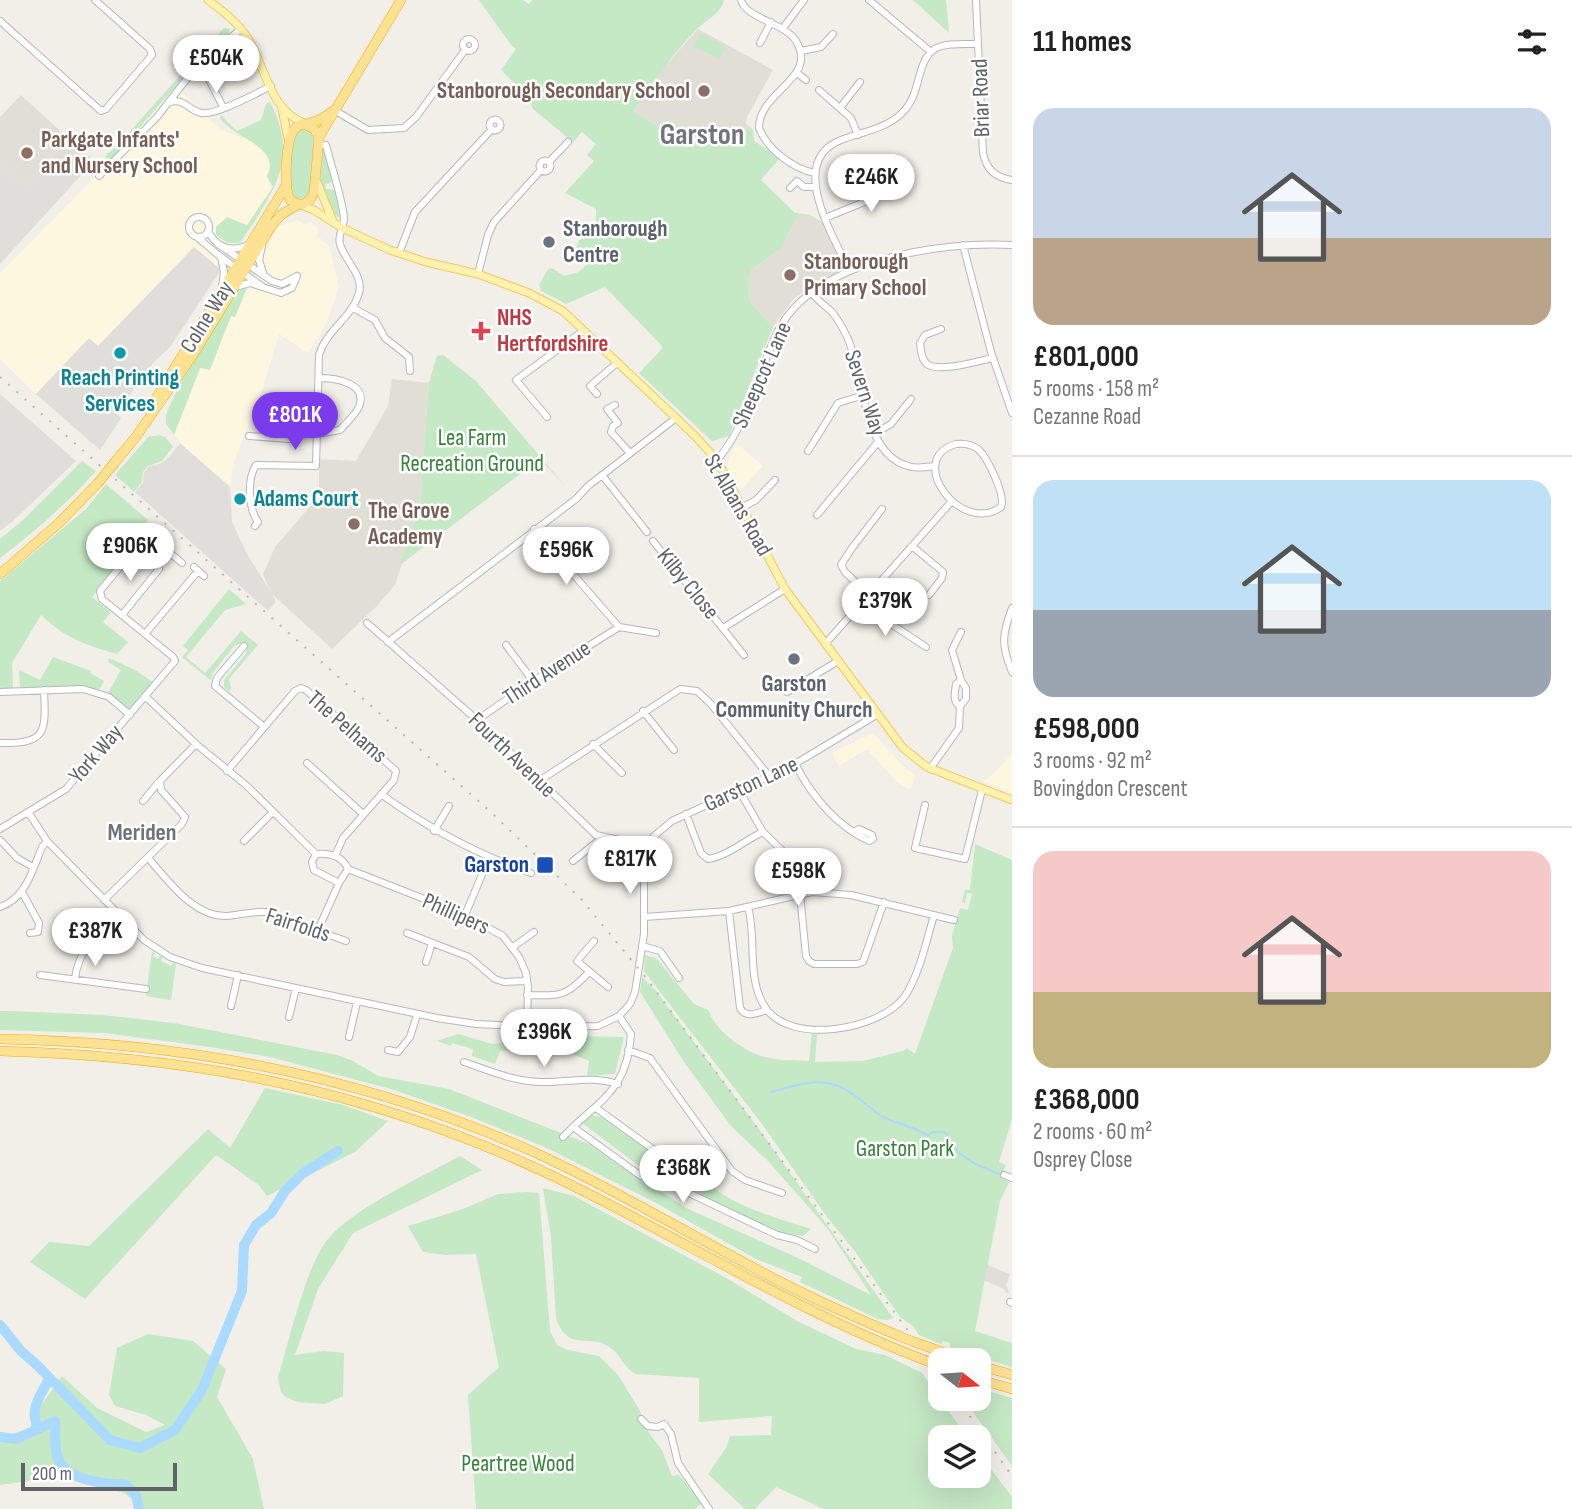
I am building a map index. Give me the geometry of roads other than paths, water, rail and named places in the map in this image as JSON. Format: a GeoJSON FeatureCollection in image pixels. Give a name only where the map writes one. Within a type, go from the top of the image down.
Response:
{"type":"FeatureCollection","features":[{"type":"Feature","properties":{"kind":"highway"},"geometry":{"type":"LineString","coordinates":[[318,141],[333,111],[401,0]]}},
{"type":"Feature","properties":{"kind":"highway"},"geometry":{"type":"LineString","coordinates":[[300,204],[289,198],[286,184],[289,144],[294,130],[333,111]]}},
{"type":"Feature","properties":{"kind":"highway"},"geometry":{"type":"LineString","coordinates":[[305,124],[314,128],[318,141],[316,180]]}},
{"type":"Feature","properties":{"kind":"highway","name":"Colne Way"},"geometry":{"type":"LineString","coordinates":[[125,449],[221,292],[281,215],[311,198],[316,180]]}},
{"type":"Feature","properties":{"kind":"highway","name":"Colne Way"},"geometry":{"type":"LineString","coordinates":[[0,574],[59,523],[116,462],[184,369],[234,287],[247,246],[286,184]]}},
{"type":"Feature","properties":{"kind":"highway"},"geometry":{"type":"LineString","coordinates":[[0,1039],[112,1044],[229,1059],[285,1070],[396,1100],[547,1159],[804,1293],[931,1348]]}},
{"type":"Feature","properties":{"kind":"highway"},"geometry":{"type":"LineString","coordinates":[[0,1051],[112,1056],[226,1071],[282,1082],[391,1112],[498,1151],[557,1178],[800,1306],[928,1361]]}},
{"type":"Feature","properties":{"kind":"highway"},"geometry":{"type":"LineString","coordinates":[[991,1369],[1012,1376]]}},
{"type":"Feature","properties":{"kind":"highway"},"geometry":{"type":"LineString","coordinates":[[991,1382],[1012,1389]]}},
{"type":"Feature","properties":{"kind":"main road"},"geometry":{"type":"LineString","coordinates":[[208,0],[241,29],[282,109],[289,144]]}},
{"type":"Feature","properties":{"kind":"main road"},"geometry":{"type":"LineString","coordinates":[[282,109],[305,124]]}},
{"type":"Feature","properties":{"kind":"main road","name":"St Albans Road"},"geometry":{"type":"LineString","coordinates":[[316,180],[333,221]]}},
{"type":"Feature","properties":{"kind":"main road","name":"St Albans Road"},"geometry":{"type":"LineString","coordinates":[[300,204],[342,228],[399,253],[478,274],[529,293],[563,312],[717,460],[785,589],[903,748],[916,761],[930,769],[1012,800]]}},
{"type":"Feature","properties":{"kind":"street"},"geometry":{"type":"LineString","coordinates":[[0,21],[101,111],[107,109],[152,55],[150,49],[96,0]]}},
{"type":"Feature","properties":{"kind":"street"},"geometry":{"type":"LineString","coordinates":[[741,0],[745,8],[793,36],[800,51],[801,62],[797,73],[762,110],[759,128],[768,143],[796,167],[815,173]]}},
{"type":"Feature","properties":{"kind":"street"},"geometry":{"type":"LineString","coordinates":[[783,28],[804,0]]}},
{"type":"Feature","properties":{"kind":"street"},"geometry":{"type":"LineString","coordinates":[[869,0],[931,52]]}},
{"type":"Feature","properties":{"kind":"street","name":"Briar Road"},"geometry":{"type":"LineString","coordinates":[[976,0],[984,159],[993,173],[1012,180]]}},
{"type":"Feature","properties":{"kind":"street"},"geometry":{"type":"LineString","coordinates":[[760,43],[771,22]]}},
{"type":"Feature","properties":{"kind":"street"},"geometry":{"type":"LineString","coordinates":[[99,176],[170,102],[200,62],[241,29]]}},
{"type":"Feature","properties":{"kind":"street"},"geometry":{"type":"LineString","coordinates":[[800,51],[819,48],[833,34]]}},
{"type":"Feature","properties":{"kind":"street"},"geometry":{"type":"LineString","coordinates":[[849,271],[818,202],[815,173],[819,159],[829,147],[888,124],[905,111],[918,88],[922,64],[931,52],[946,45],[978,44]]}},
{"type":"Feature","properties":{"kind":"street"},"geometry":{"type":"LineString","coordinates":[[333,111],[368,130],[404,128],[416,117],[465,50]]}},
{"type":"Feature","properties":{"kind":"street"},"geometry":{"type":"LineString","coordinates":[[200,62],[223,107]]}},
{"type":"Feature","properties":{"kind":"street"},"geometry":{"type":"LineString","coordinates":[[797,73],[806,80]]}},
{"type":"Feature","properties":{"kind":"street"},"geometry":{"type":"LineString","coordinates":[[840,108],[860,82]]}},
{"type":"Feature","properties":{"kind":"street"},"geometry":{"type":"LineString","coordinates":[[182,85],[186,103]]}},
{"type":"Feature","properties":{"kind":"street"},"geometry":{"type":"LineString","coordinates":[[170,102],[186,103],[202,113],[271,86]]}},
{"type":"Feature","properties":{"kind":"street"},"geometry":{"type":"LineString","coordinates":[[819,90],[851,118],[858,135]]}},
{"type":"Feature","properties":{"kind":"street"},"geometry":{"type":"LineString","coordinates":[[399,253],[415,212],[492,129]]}},
{"type":"Feature","properties":{"kind":"street"},"geometry":{"type":"LineString","coordinates":[[255,526],[258,522],[253,515],[250,498],[252,471],[256,465],[316,466],[319,355],[323,342],[353,308],[360,287],[340,245],[343,216],[326,145],[318,141]]}},
{"type":"Feature","properties":{"kind":"street"},"geometry":{"type":"LineString","coordinates":[[478,274],[494,222],[541,170],[541,162],[549,162],[568,142]]}},
{"type":"Feature","properties":{"kind":"street"},"geometry":{"type":"LineString","coordinates":[[790,188],[797,181],[804,187],[815,187]]}},
{"type":"Feature","properties":{"kind":"street"},"geometry":{"type":"LineString","coordinates":[[327,187],[335,185]]}},
{"type":"Feature","properties":{"kind":"street"},"geometry":{"type":"LineString","coordinates":[[825,218],[906,185]]}},
{"type":"Feature","properties":{"kind":"street"},"geometry":{"type":"LineString","coordinates":[[234,287],[248,282],[274,292],[285,292],[295,284],[297,276],[282,284],[272,281],[264,276],[242,267],[221,257],[193,235],[190,223],[196,218],[206,220],[208,231],[218,244],[242,267],[263,287]]}},
{"type":"Feature","properties":{"kind":"street"},"geometry":{"type":"LineString","coordinates":[[197,237],[208,231]]}},
{"type":"Feature","properties":{"kind":"street"},"geometry":{"type":"LineString","coordinates":[[264,276],[259,255],[268,231]]}},
{"type":"Feature","properties":{"kind":"street"},"geometry":{"type":"LineString","coordinates":[[218,244],[233,249],[247,246]]}},
{"type":"Feature","properties":{"kind":"street"},"geometry":{"type":"LineString","coordinates":[[963,245],[993,358],[1012,413]]}},
{"type":"Feature","properties":{"kind":"street","name":"Sheepcot Lane"},"geometry":{"type":"LineString","coordinates":[[717,460],[735,435],[779,330],[796,304],[849,271],[906,255],[963,245],[1012,245]]}},
{"type":"Feature","properties":{"kind":"street"},"geometry":{"type":"LineString","coordinates":[[221,257],[225,272],[221,292]]}},
{"type":"Feature","properties":{"kind":"street","name":"Severn Way"},"geometry":{"type":"LineString","coordinates":[[812,293],[821,305],[832,313],[848,340],[878,442],[902,464],[914,467],[935,466]]}},
{"type":"Feature","properties":{"kind":"street"},"geometry":{"type":"LineString","coordinates":[[353,308],[375,320],[387,340],[409,357],[410,371]]}},
{"type":"Feature","properties":{"kind":"street"},"geometry":{"type":"LineString","coordinates":[[941,329],[925,335],[920,343],[922,357],[927,364],[937,368],[949,367],[993,358]]}},
{"type":"Feature","properties":{"kind":"street"},"geometry":{"type":"LineString","coordinates":[[547,417],[516,380],[583,331]]}},
{"type":"Feature","properties":{"kind":"street"},"geometry":{"type":"LineString","coordinates":[[597,394],[590,386],[617,363]]}},
{"type":"Feature","properties":{"kind":"street"},"geometry":{"type":"LineString","coordinates":[[317,434],[340,430],[355,413],[360,401],[357,392],[346,382],[338,378],[318,379]]}},
{"type":"Feature","properties":{"kind":"street"},"geometry":{"type":"LineString","coordinates":[[808,451],[810,440],[838,403],[864,395]]}},
{"type":"Feature","properties":{"kind":"street"},"geometry":{"type":"LineString","coordinates":[[874,434],[891,424],[906,401]]}},
{"type":"Feature","properties":{"kind":"street"},"geometry":{"type":"LineString","coordinates":[[249,436],[290,439],[291,424],[299,406],[318,404]]}},
{"type":"Feature","properties":{"kind":"street"},"geometry":{"type":"LineString","coordinates":[[615,405],[607,409],[618,423],[613,426],[611,432],[631,453]]}},
{"type":"Feature","properties":{"kind":"street"},"geometry":{"type":"LineString","coordinates":[[388,642],[576,499],[602,475],[676,418]]}},
{"type":"Feature","properties":{"kind":"street"},"geometry":{"type":"LineString","coordinates":[[816,516],[878,442]]}},
{"type":"Feature","properties":{"kind":"street"},"geometry":{"type":"LineString","coordinates":[[956,444],[972,445],[984,454],[1003,504],[997,510],[980,515],[971,512],[952,501],[937,483],[935,466],[947,447],[956,444]]}},
{"type":"Feature","properties":{"kind":"street"},"geometry":{"type":"LineString","coordinates":[[602,475],[647,532]]}},
{"type":"Feature","properties":{"kind":"street"},"geometry":{"type":"LineString","coordinates":[[741,508],[756,499],[775,480]]}},
{"type":"Feature","properties":{"kind":"street"},"geometry":{"type":"LineString","coordinates":[[825,644],[952,501]]}},
{"type":"Feature","properties":{"kind":"street"},"geometry":{"type":"LineString","coordinates":[[869,595],[841,565],[882,509]]}},
{"type":"Feature","properties":{"kind":"street"},"geometry":{"type":"LineString","coordinates":[[534,529],[619,627],[656,633]]}},
{"type":"Feature","properties":{"kind":"street"},"geometry":{"type":"LineString","coordinates":[[182,563],[147,534],[100,591],[102,599],[145,634],[199,571]]}},
{"type":"Feature","properties":{"kind":"street","name":"Kilby Close"},"geometry":{"type":"LineString","coordinates":[[653,541],[744,654]]}},
{"type":"Feature","properties":{"kind":"street"},"geometry":{"type":"LineString","coordinates":[[912,546],[943,572],[942,578],[929,595]]}},
{"type":"Feature","properties":{"kind":"street"},"geometry":{"type":"LineString","coordinates":[[121,615],[159,569]]}},
{"type":"Feature","properties":{"kind":"street","name":"Kilby Close"},"geometry":{"type":"LineString","coordinates":[[723,628],[785,589]]}},
{"type":"Feature","properties":{"kind":"street"},"geometry":{"type":"LineString","coordinates":[[859,607],[882,618],[926,647]]}},
{"type":"Feature","properties":{"kind":"street"},"geometry":{"type":"LineString","coordinates":[[1012,608],[1003,639],[1012,672]]}},
{"type":"Feature","properties":{"kind":"street","name":"Fourth Avenue"},"geometry":{"type":"LineString","coordinates":[[368,623],[477,720],[602,838]]}},
{"type":"Feature","properties":{"kind":"street","name":"Third Avenue"},"geometry":{"type":"LineString","coordinates":[[477,720],[619,627]]}},
{"type":"Feature","properties":{"kind":"street"},"geometry":{"type":"LineString","coordinates":[[930,769],[959,728],[960,706],[966,699],[966,688],[952,650],[962,632]]}},
{"type":"Feature","properties":{"kind":"street","name":"York Way"},"geometry":{"type":"LineString","coordinates":[[1,826],[66,789],[175,659],[145,634]]}},
{"type":"Feature","properties":{"kind":"street"},"geometry":{"type":"LineString","coordinates":[[506,645],[533,681]]}},
{"type":"Feature","properties":{"kind":"street"},"geometry":{"type":"LineString","coordinates":[[244,646],[217,678],[215,686],[263,726]]}},
{"type":"Feature","properties":{"kind":"street"},"geometry":{"type":"LineString","coordinates":[[787,692],[838,661]]}},
{"type":"Feature","properties":{"kind":"street"},"geometry":{"type":"LineString","coordinates":[[960,706],[955,700],[955,694],[956,684],[961,680]]}},
{"type":"Feature","properties":{"kind":"street"},"geometry":{"type":"LineString","coordinates":[[0,692],[74,688],[109,698],[130,715]]}},
{"type":"Feature","properties":{"kind":"street","name":"The Pelhams"},"geometry":{"type":"LineString","coordinates":[[227,771],[295,691],[301,688],[306,690],[395,768],[396,777],[343,838],[335,856]]}},
{"type":"Feature","properties":{"kind":"street"},"geometry":{"type":"LineString","coordinates":[[539,781],[680,689],[697,691],[769,776]]}},
{"type":"Feature","properties":{"kind":"street"},"geometry":{"type":"LineString","coordinates":[[0,743],[24,743],[40,734],[45,716],[44,690]]}},
{"type":"Feature","properties":{"kind":"street"},"geometry":{"type":"LineString","coordinates":[[146,696],[196,744],[247,786],[316,854],[335,856]]}},
{"type":"Feature","properties":{"kind":"street"},"geometry":{"type":"LineString","coordinates":[[643,711],[674,750]]}},
{"type":"Feature","properties":{"kind":"street","name":"Garston Lane"},"geometry":{"type":"LineString","coordinates":[[647,846],[659,830],[686,814],[794,764],[878,714]]}},
{"type":"Feature","properties":{"kind":"street"},"geometry":{"type":"LineString","coordinates":[[143,800],[196,744]]}},
{"type":"Feature","properties":{"kind":"street"},"geometry":{"type":"LineString","coordinates":[[593,744],[622,773]]}},
{"type":"Feature","properties":{"kind":"street"},"geometry":{"type":"LineString","coordinates":[[307,764],[363,814]]}},
{"type":"Feature","properties":{"kind":"street"},"geometry":{"type":"LineString","coordinates":[[794,764],[823,806],[855,831]]}},
{"type":"Feature","properties":{"kind":"street"},"geometry":{"type":"LineString","coordinates":[[104,900],[182,824],[185,817],[161,790],[160,781]]}},
{"type":"Feature","properties":{"kind":"street"},"geometry":{"type":"LineString","coordinates":[[739,790],[763,832],[811,875],[812,892]]}},
{"type":"Feature","properties":{"kind":"street"},"geometry":{"type":"LineString","coordinates":[[925,805],[915,848],[965,859],[982,790]]}},
{"type":"Feature","properties":{"kind":"street"},"geometry":{"type":"LineString","coordinates":[[382,794],[434,831],[489,858],[531,873]]}},
{"type":"Feature","properties":{"kind":"street"},"geometry":{"type":"LineString","coordinates":[[434,831],[449,806]]}},
{"type":"Feature","properties":{"kind":"street"},"geometry":{"type":"LineString","coordinates":[[28,812],[47,841],[104,900],[144,940],[170,957],[202,968],[357,1002],[476,1024],[527,1027],[598,1026],[619,1016],[630,1004],[635,992],[642,946],[644,859],[647,846],[602,838],[573,861]]}},
{"type":"Feature","properties":{"kind":"street"},"geometry":{"type":"LineString","coordinates":[[244,841],[273,812]]}},
{"type":"Feature","properties":{"kind":"street"},"geometry":{"type":"LineString","coordinates":[[686,814],[701,853],[708,859],[728,852],[746,839],[763,832]]}},
{"type":"Feature","properties":{"kind":"street"},"geometry":{"type":"LineString","coordinates":[[0,840],[17,858],[33,867]]}},
{"type":"Feature","properties":{"kind":"street"},"geometry":{"type":"LineString","coordinates":[[0,907],[13,902],[22,892],[47,841]]}},
{"type":"Feature","properties":{"kind":"street"},"geometry":{"type":"LineString","coordinates":[[316,854],[312,862],[314,870],[339,883]]}},
{"type":"Feature","properties":{"kind":"street","name":"Phillipers"},"geometry":{"type":"LineString","coordinates":[[335,856],[342,860],[348,869],[465,915],[503,936],[523,965],[527,981],[527,1027]]}},
{"type":"Feature","properties":{"kind":"street","name":"Fairfolds"},"geometry":{"type":"LineString","coordinates":[[148,858],[191,904],[223,916],[254,911],[266,912],[346,941]]}},
{"type":"Feature","properties":{"kind":"street"},"geometry":{"type":"LineString","coordinates":[[465,915],[489,858]]}},
{"type":"Feature","properties":{"kind":"street"},"geometry":{"type":"LineString","coordinates":[[318,930],[348,869]]}},
{"type":"Feature","properties":{"kind":"street"},"geometry":{"type":"LineString","coordinates":[[22,892],[39,923],[38,932],[30,933]]}},
{"type":"Feature","properties":{"kind":"street"},"geometry":{"type":"LineString","coordinates":[[644,917],[729,911],[812,892],[839,893],[954,920]]}},
{"type":"Feature","properties":{"kind":"street"},"geometry":{"type":"LineString","coordinates":[[800,894],[806,956],[814,964],[863,962],[884,902]]}},
{"type":"Feature","properties":{"kind":"street"},"geometry":{"type":"LineString","coordinates":[[748,907],[757,988],[767,1010],[790,1023],[819,1029],[851,1027],[880,1016],[898,1004],[912,984],[933,915]]}},
{"type":"Feature","properties":{"kind":"street"},"geometry":{"type":"LineString","coordinates":[[729,911],[740,1008],[742,1012],[751,1015],[767,1010]]}},
{"type":"Feature","properties":{"kind":"street"},"geometry":{"type":"LineString","coordinates":[[75,979],[78,960],[83,950],[117,913]]}},
{"type":"Feature","properties":{"kind":"street"},"geometry":{"type":"LineString","coordinates":[[513,947],[534,932]]}},
{"type":"Feature","properties":{"kind":"street"},"geometry":{"type":"LineString","coordinates":[[407,933],[469,957],[495,979],[504,982],[527,981]]}},
{"type":"Feature","properties":{"kind":"street"},"geometry":{"type":"LineString","coordinates":[[594,941],[577,961],[608,987]]}},
{"type":"Feature","properties":{"kind":"street"},"geometry":{"type":"LineString","coordinates":[[426,962],[432,943]]}},
{"type":"Feature","properties":{"kind":"street"},"geometry":{"type":"LineString","coordinates":[[642,946],[660,951],[679,978]]}},
{"type":"Feature","properties":{"kind":"street"},"geometry":{"type":"LineString","coordinates":[[527,995],[556,996],[570,991],[589,972]]}},
{"type":"Feature","properties":{"kind":"street"},"geometry":{"type":"LineString","coordinates":[[40,975],[146,989]]}},
{"type":"Feature","properties":{"kind":"street"},"geometry":{"type":"LineString","coordinates":[[231,1006],[238,975]]}},
{"type":"Feature","properties":{"kind":"street"},"geometry":{"type":"LineString","coordinates":[[289,1017],[296,988]]}},
{"type":"Feature","properties":{"kind":"street"},"geometry":{"type":"LineString","coordinates":[[349,1037],[357,1002]]}},
{"type":"Feature","properties":{"kind":"street"},"geometry":{"type":"LineString","coordinates":[[388,1050],[398,1052],[406,1043],[417,1015]]}},
{"type":"Feature","properties":{"kind":"street"},"geometry":{"type":"LineString","coordinates":[[563,1137],[618,1084],[631,1034],[619,1016]]}},
{"type":"Feature","properties":{"kind":"street"},"geometry":{"type":"LineString","coordinates":[[628,1050],[650,1058],[737,1176],[782,1193]]}},
{"type":"Feature","properties":{"kind":"street"},"geometry":{"type":"LineString","coordinates":[[464,1062],[516,1080],[562,1082],[596,1078],[618,1084]]}},
{"type":"Feature","properties":{"kind":"street"},"geometry":{"type":"LineString","coordinates":[[596,1108],[661,1155],[673,1171]]}},
{"type":"Feature","properties":{"kind":"street"},"geometry":{"type":"LineString","coordinates":[[573,1127],[641,1175],[678,1188],[777,1235],[797,1240],[815,1249]]}},
{"type":"Feature","properties":{"kind":"street"},"geometry":{"type":"LineString","coordinates":[[641,1419],[648,1426],[658,1427],[664,1424],[671,1434],[678,1463],[709,1509]]}},
{"type":"Feature","properties":{"kind":"waterway"},"geometry":{"type":"LineString","coordinates":[[772,1092],[804,1083],[834,1084],[844,1088],[889,1120],[928,1136],[932,1132],[945,1132],[959,1153],[975,1164],[1002,1175]]}},
{"type":"Feature","properties":{"kind":"waterway"},"geometry":{"type":"LineString","coordinates":[[0,1325],[21,1351],[110,1440],[140,1448],[175,1430],[202,1390],[242,1291],[244,1245],[256,1225],[271,1213],[285,1191],[302,1174],[338,1151]]}},
{"type":"Feature","properties":{"kind":"waterway"},"geometry":{"type":"LineString","coordinates":[[39,1429],[35,1410],[49,1379]]}},
{"type":"Feature","properties":{"kind":"waterway"},"geometry":{"type":"LineString","coordinates":[[0,1437],[16,1439],[55,1421],[56,1451],[61,1464],[76,1476],[126,1485],[136,1495],[139,1509]]}},
{"type":"Feature","properties":{"kind":"railway"},"geometry":{"type":"LineString","coordinates":[[0,377],[493,814],[582,900],[647,979],[928,1358]]}},
{"type":"Feature","properties":{"kind":"railway"},"geometry":{"type":"LineString","coordinates":[[966,1411],[1012,1476]]}},
{"type":"Feature","properties":{"kind":"place","name":"Stanborough Secondary School"},"geometry":{"type":"Point","coordinates":[704,91]}},
{"type":"Feature","properties":{"kind":"place","name":"Parkgate Infants' and Nursery School"},"geometry":{"type":"Point","coordinates":[27,153]}},
{"type":"Feature","properties":{"kind":"place","name":"Stanborough Centre"},"geometry":{"type":"Point","coordinates":[549,242]}},
{"type":"Feature","properties":{"kind":"place","name":"Stanborough Primary School"},"geometry":{"type":"Point","coordinates":[790,275]}},
{"type":"Feature","properties":{"kind":"place","name":"NHS Hertfordshire"},"geometry":{"type":"Point","coordinates":[481,331]}},
{"type":"Feature","properties":{"kind":"place","name":"Reach Printing Services"},"geometry":{"type":"Point","coordinates":[120,353]}},
{"type":"Feature","properties":{"kind":"place","name":"Adams Court"},"geometry":{"type":"Point","coordinates":[240,499]}},
{"type":"Feature","properties":{"kind":"place","name":"The Grove Academy"},"geometry":{"type":"Point","coordinates":[354,524]}},
{"type":"Feature","properties":{"kind":"place","name":"Garston Community Church"},"geometry":{"type":"Point","coordinates":[794,659]}},
{"type":"Feature","properties":{"kind":"place","name":"Garston"},"geometry":{"type":"Point","coordinates":[545,865]}},
{"type":"Feature","properties":{"kind":"district","name":"Garston"},"geometry":{"type":"Point","coordinates":[702,135]}},
{"type":"Feature","properties":{"kind":"district","name":"Meriden"},"geometry":{"type":"Point","coordinates":[142,832]}},
{"type":"Feature","properties":{"kind":"park label","name":"Lea Farm Recreation Ground"},"geometry":{"type":"Point","coordinates":[472,451]}},
{"type":"Feature","properties":{"kind":"park label","name":"Garston Park"},"geometry":{"type":"Point","coordinates":[905,1149]}},
{"type":"Feature","properties":{"kind":"park label","name":"Peartree Wood"},"geometry":{"type":"Point","coordinates":[518,1464]}}]}
